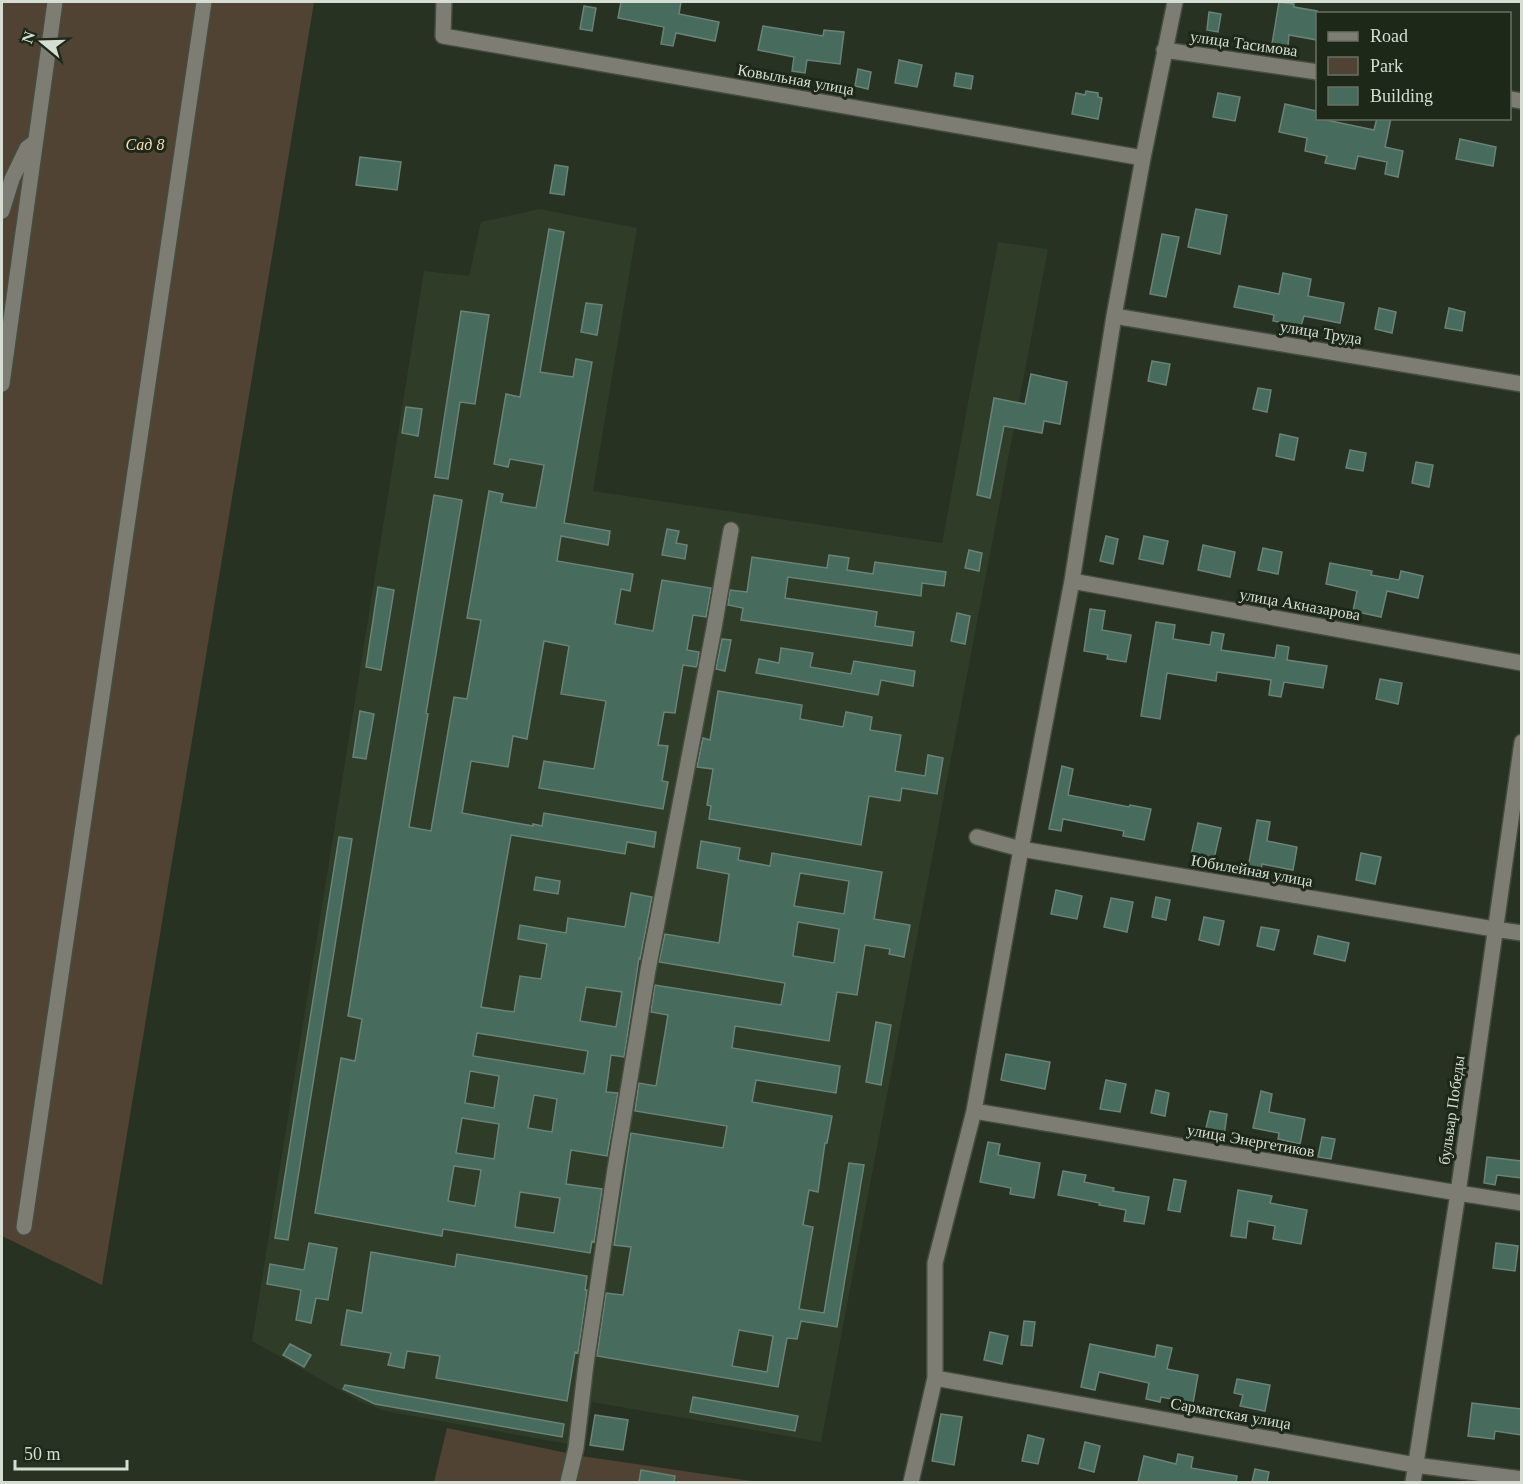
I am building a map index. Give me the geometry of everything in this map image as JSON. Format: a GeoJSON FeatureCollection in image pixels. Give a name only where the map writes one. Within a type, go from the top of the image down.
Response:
{"type":"FeatureCollection","features":[{"type":"Feature","properties":{"kind":"street"},"geometry":{"type":"LineString","coordinates":[[2,384],[55,2]]}},
{"type":"Feature","properties":{"kind":"street"},"geometry":{"type":"LineString","coordinates":[[24,1227],[204,2]]}},
{"type":"Feature","properties":{"kind":"street","name":"Ковыльная улица"},"geometry":{"type":"LineString","coordinates":[[444,2],[443,36],[1143,158]]}},
{"type":"Feature","properties":{"kind":"street"},"geometry":{"type":"LineString","coordinates":[[911,1482],[935,1377],[935,1263],[974,1111],[1072,581],[1114,316],[1175,2]]}},
{"type":"Feature","properties":{"kind":"street","name":"улица Тасимова"},"geometry":{"type":"LineString","coordinates":[[1164,50],[1316,72]]}},
{"type":"Feature","properties":{"kind":"street"},"geometry":{"type":"LineString","coordinates":[[2,211],[12,178],[27,148],[35,142]]}},
{"type":"Feature","properties":{"kind":"street","name":"улица Труда"},"geometry":{"type":"LineString","coordinates":[[1114,316],[1521,384]]}},
{"type":"Feature","properties":{"kind":"street"},"geometry":{"type":"LineString","coordinates":[[568,1482],[576,1448],[623,1119],[648,970],[731,530]]}},
{"type":"Feature","properties":{"kind":"street","name":"улица Акназарова"},"geometry":{"type":"LineString","coordinates":[[1072,581],[1521,663]]}},
{"type":"Feature","properties":{"kind":"street","name":"бульвар Победы"},"geometry":{"type":"LineString","coordinates":[[1413,1482],[1458,1193],[1521,742]]}},
{"type":"Feature","properties":{"kind":"street","name":"Юбилейная улица"},"geometry":{"type":"LineString","coordinates":[[977,837],[1021,849],[1521,933]]}},
{"type":"Feature","properties":{"kind":"street","name":"улица Энергетиков"},"geometry":{"type":"LineString","coordinates":[[974,1111],[1521,1203]]}},
{"type":"Feature","properties":{"kind":"street","name":"Сарматская улица"},"geometry":{"type":"LineString","coordinates":[[935,1377],[1415,1465],[1521,1479]]}},
{"type":"Feature","properties":{"kind":"shaded area"},"geometry":{"type":"Polygon","coordinates":[[[539,209],[637,228],[593,491],[942,543],[998,242],[1048,249],[821,1442],[592,1402],[584,1447],[385,1411],[359,1401],[252,1341],[424,271],[469,276],[481,222],[539,209]]]}},
{"type":"Feature","properties":{"kind":"green space","name":"Сад 8"},"geometry":{"type":"Polygon","coordinates":[[[2,2],[314,2],[102,1285],[2,1236],[2,2]]]}},
{"type":"Feature","properties":{"kind":"green space"},"geometry":{"type":"Polygon","coordinates":[[[447,1428],[581,1456],[758,1482],[434,1482],[447,1428]]]}},
{"type":"Feature","properties":{"kind":"building"},"geometry":{"type":"Polygon","coordinates":[[[621,2],[681,2],[679,14],[719,22],[715,41],[676,33],[673,46],[661,44],[664,27],[618,18],[621,2]]]}},
{"type":"Feature","properties":{"kind":"building"},"geometry":{"type":"Polygon","coordinates":[[[1279,2],[1317,11],[1316,40],[1289,35],[1288,46],[1272,44],[1279,2]]]}},
{"type":"Feature","properties":{"kind":"building"},"geometry":{"type":"Polygon","coordinates":[[[584,6],[596,8],[592,31],[580,29],[584,6]]]}},
{"type":"Feature","properties":{"kind":"building"},"geometry":{"type":"Polygon","coordinates":[[[1209,12],[1221,14],[1218,32],[1207,30],[1209,12]]]}},
{"type":"Feature","properties":{"kind":"building"},"geometry":{"type":"Polygon","coordinates":[[[763,26],[823,36],[824,30],[844,32],[840,64],[807,60],[805,73],[792,71],[794,57],[758,50],[763,26]]]}},
{"type":"Feature","properties":{"kind":"building"},"geometry":{"type":"Polygon","coordinates":[[[899,60],[922,65],[917,87],[895,83],[899,60]]]}},
{"type":"Feature","properties":{"kind":"building"},"geometry":{"type":"Polygon","coordinates":[[[858,69],[871,72],[868,89],[855,86],[858,69]]]}},
{"type":"Feature","properties":{"kind":"building"},"geometry":{"type":"Polygon","coordinates":[[[956,73],[973,76],[971,89],[954,86],[956,73]]]}},
{"type":"Feature","properties":{"kind":"building"},"geometry":{"type":"Polygon","coordinates":[[[1086,91],[1098,93],[1098,97],[1102,98],[1098,119],[1072,114],[1076,93],[1085,95],[1086,91]]]}},
{"type":"Feature","properties":{"kind":"building"},"geometry":{"type":"Polygon","coordinates":[[[1218,93],[1240,97],[1235,121],[1213,117],[1218,93]]]}},
{"type":"Feature","properties":{"kind":"building"},"geometry":{"type":"Polygon","coordinates":[[[1285,104],[1316,111],[1316,120],[1374,130],[1376,120],[1391,120],[1385,147],[1403,151],[1398,177],[1385,174],[1387,162],[1358,156],[1355,169],[1325,163],[1327,156],[1305,151],[1307,138],[1279,132],[1285,104]]]}},
{"type":"Feature","properties":{"kind":"building"},"geometry":{"type":"Polygon","coordinates":[[[1460,139],[1496,147],[1493,166],[1456,159],[1460,139]]]}},
{"type":"Feature","properties":{"kind":"building"},"geometry":{"type":"Polygon","coordinates":[[[360,157],[401,162],[397,190],[356,185],[360,157]]]}},
{"type":"Feature","properties":{"kind":"building"},"geometry":{"type":"Polygon","coordinates":[[[555,165],[568,167],[564,195],[550,193],[555,165]]]}},
{"type":"Feature","properties":{"kind":"building"},"geometry":{"type":"Polygon","coordinates":[[[1196,209],[1227,215],[1220,254],[1188,247],[1196,209]]]}},
{"type":"Feature","properties":{"kind":"building"},"geometry":{"type":"Polygon","coordinates":[[[549,229],[564,232],[540,372],[573,377],[576,359],[592,362],[564,523],[610,531],[608,545],[561,536],[557,561],[633,574],[630,591],[621,589],[615,624],[653,631],[662,580],[711,588],[706,617],[693,615],[687,650],[699,652],[697,665],[696,667],[683,665],[675,713],[664,712],[658,745],[668,746],[662,781],[668,782],[663,809],[539,788],[544,761],[594,769],[606,701],[561,694],[569,646],[544,641],[527,739],[513,736],[508,767],[471,761],[462,813],[542,826],[544,813],[656,832],[654,847],[627,842],[625,854],[511,835],[481,1007],[514,1012],[520,976],[541,979],[547,944],[518,939],[520,925],[566,933],[568,918],[625,927],[631,893],[652,897],[639,958],[624,1057],[611,1055],[606,1092],[618,1093],[607,1156],[571,1150],[566,1184],[602,1189],[594,1242],[592,1241],[590,1253],[443,1229],[442,1236],[315,1213],[341,1058],[355,1061],[362,1019],[348,1016],[434,495],[462,500],[409,827],[431,831],[454,697],[467,699],[481,620],[467,618],[489,491],[503,494],[501,502],[536,508],[544,465],[510,459],[508,467],[494,464],[506,394],[520,397],[549,229]],[[586,987],[580,1021],[616,1027],[622,992],[586,987]],[[477,1033],[473,1056],[584,1074],[588,1051],[477,1033]],[[470,1071],[465,1103],[494,1108],[499,1076],[470,1071]],[[534,1095],[528,1128],[552,1132],[557,1099],[534,1095]],[[462,1118],[456,1153],[494,1159],[499,1124],[462,1118]],[[454,1166],[448,1201],[475,1206],[481,1170],[454,1166]],[[520,1192],[515,1227],[554,1233],[560,1198],[520,1192]]]}},
{"type":"Feature","properties":{"kind":"building"},"geometry":{"type":"Polygon","coordinates":[[[1162,234],[1179,237],[1166,297],[1150,294],[1162,234]]]}},
{"type":"Feature","properties":{"kind":"building"},"geometry":{"type":"Polygon","coordinates":[[[1283,273],[1311,279],[1308,296],[1344,303],[1340,323],[1304,316],[1301,326],[1273,321],[1274,315],[1234,307],[1239,286],[1279,294],[1283,273]]]}},
{"type":"Feature","properties":{"kind":"building"},"geometry":{"type":"Polygon","coordinates":[[[586,303],[602,305],[597,335],[581,332],[586,303]]]}},
{"type":"Feature","properties":{"kind":"building"},"geometry":{"type":"Polygon","coordinates":[[[1379,308],[1396,312],[1392,333],[1375,329],[1379,308]]]}},
{"type":"Feature","properties":{"kind":"building"},"geometry":{"type":"Polygon","coordinates":[[[1449,308],[1465,312],[1462,331],[1445,328],[1449,308]]]}},
{"type":"Feature","properties":{"kind":"building"},"geometry":{"type":"Polygon","coordinates":[[[461,311],[489,315],[475,404],[460,402],[448,479],[435,477],[461,311]]]}},
{"type":"Feature","properties":{"kind":"building"},"geometry":{"type":"Polygon","coordinates":[[[1152,361],[1170,364],[1166,385],[1148,381],[1152,361]]]}},
{"type":"Feature","properties":{"kind":"building"},"geometry":{"type":"Polygon","coordinates":[[[1031,374],[1067,382],[1060,424],[1044,421],[1042,433],[1004,426],[990,498],[977,495],[994,398],[1025,404],[1031,374]]]}},
{"type":"Feature","properties":{"kind":"building"},"geometry":{"type":"Polygon","coordinates":[[[1258,388],[1271,390],[1267,412],[1253,409],[1258,388]]]}},
{"type":"Feature","properties":{"kind":"building"},"geometry":{"type":"Polygon","coordinates":[[[406,407],[422,409],[418,436],[402,433],[406,407]]]}},
{"type":"Feature","properties":{"kind":"building"},"geometry":{"type":"Polygon","coordinates":[[[1280,434],[1298,438],[1294,460],[1276,456],[1280,434]]]}},
{"type":"Feature","properties":{"kind":"building"},"geometry":{"type":"Polygon","coordinates":[[[1350,450],[1366,453],[1363,471],[1346,468],[1350,450]]]}},
{"type":"Feature","properties":{"kind":"building"},"geometry":{"type":"Polygon","coordinates":[[[1416,462],[1433,465],[1429,487],[1412,483],[1416,462]]]}},
{"type":"Feature","properties":{"kind":"building"},"geometry":{"type":"Polygon","coordinates":[[[667,529],[679,531],[676,543],[687,545],[685,559],[662,555],[667,529]]]}},
{"type":"Feature","properties":{"kind":"building"},"geometry":{"type":"Polygon","coordinates":[[[1106,536],[1118,539],[1113,564],[1100,561],[1106,536]]]}},
{"type":"Feature","properties":{"kind":"building"},"geometry":{"type":"Polygon","coordinates":[[[1144,536],[1168,541],[1163,564],[1139,559],[1144,536]]]}},
{"type":"Feature","properties":{"kind":"building"},"geometry":{"type":"Polygon","coordinates":[[[1203,545],[1235,552],[1230,577],[1198,570],[1203,545]]]}},
{"type":"Feature","properties":{"kind":"building"},"geometry":{"type":"Polygon","coordinates":[[[1263,548],[1282,552],[1278,574],[1258,570],[1263,548]]]}},
{"type":"Feature","properties":{"kind":"building"},"geometry":{"type":"Polygon","coordinates":[[[969,550],[982,553],[979,571],[965,568],[969,550]]]}},
{"type":"Feature","properties":{"kind":"building"},"geometry":{"type":"Polygon","coordinates":[[[829,555],[849,558],[847,570],[873,574],[875,562],[946,572],[944,586],[922,583],[921,596],[788,577],[785,598],[877,612],[875,626],[914,632],[912,646],[741,620],[743,608],[728,605],[730,590],[747,592],[752,557],[827,568],[829,555]]]}},
{"type":"Feature","properties":{"kind":"building"},"geometry":{"type":"Polygon","coordinates":[[[1330,563],[1372,571],[1371,575],[1399,580],[1401,571],[1423,576],[1418,598],[1387,591],[1381,617],[1353,611],[1357,591],[1326,584],[1330,563]]]}},
{"type":"Feature","properties":{"kind":"building"},"geometry":{"type":"Polygon","coordinates":[[[378,587],[394,590],[381,670],[366,667],[378,587]]]}},
{"type":"Feature","properties":{"kind":"building"},"geometry":{"type":"Polygon","coordinates":[[[1090,609],[1105,611],[1102,630],[1131,635],[1126,662],[1107,659],[1108,655],[1084,651],[1090,609]]]}},
{"type":"Feature","properties":{"kind":"building"},"geometry":{"type":"Polygon","coordinates":[[[957,613],[970,616],[965,644],[951,641],[957,613]]]}},
{"type":"Feature","properties":{"kind":"building"},"geometry":{"type":"Polygon","coordinates":[[[1156,622],[1175,625],[1173,639],[1210,645],[1212,632],[1224,634],[1221,650],[1275,658],[1277,645],[1289,647],[1287,660],[1327,666],[1323,688],[1284,682],[1281,697],[1269,695],[1271,680],[1217,672],[1216,681],[1167,673],[1160,719],[1141,716],[1156,622]]]}},
{"type":"Feature","properties":{"kind":"building"},"geometry":{"type":"Polygon","coordinates":[[[722,639],[731,640],[725,671],[716,669],[722,639]]]}},
{"type":"Feature","properties":{"kind":"building"},"geometry":{"type":"Polygon","coordinates":[[[781,648],[813,653],[810,667],[851,674],[854,661],[915,671],[913,686],[881,680],[878,695],[756,673],[759,659],[779,663],[781,648]]]}},
{"type":"Feature","properties":{"kind":"building"},"geometry":{"type":"Polygon","coordinates":[[[1380,679],[1402,683],[1398,704],[1376,699],[1380,679]]]}},
{"type":"Feature","properties":{"kind":"building"},"geometry":{"type":"Polygon","coordinates":[[[718,691],[802,705],[800,719],[843,727],[846,712],[872,717],[870,730],[901,735],[895,771],[925,776],[928,755],[943,758],[937,794],[902,788],[900,801],[869,796],[861,845],[709,819],[711,806],[707,805],[713,769],[697,767],[703,738],[710,740],[718,691]]]}},
{"type":"Feature","properties":{"kind":"building"},"geometry":{"type":"Polygon","coordinates":[[[360,711],[374,714],[366,759],[353,757],[360,711]]]}},
{"type":"Feature","properties":{"kind":"building"},"geometry":{"type":"Polygon","coordinates":[[[1062,766],[1073,769],[1068,795],[1151,809],[1144,840],[1123,836],[1124,831],[1063,819],[1061,831],[1049,829],[1062,766]]]}},
{"type":"Feature","properties":{"kind":"building"},"geometry":{"type":"Polygon","coordinates":[[[1257,820],[1270,822],[1267,841],[1297,847],[1293,870],[1262,864],[1261,871],[1248,868],[1257,820]]]}},
{"type":"Feature","properties":{"kind":"building"},"geometry":{"type":"Polygon","coordinates":[[[1198,823],[1221,828],[1214,859],[1191,855],[1198,823]]]}},
{"type":"Feature","properties":{"kind":"building"},"geometry":{"type":"Polygon","coordinates":[[[339,837],[352,839],[288,1240],[275,1238],[339,837]]]}},
{"type":"Feature","properties":{"kind":"building"},"geometry":{"type":"Polygon","coordinates":[[[701,841],[740,848],[738,860],[770,866],[772,853],[882,872],[874,919],[910,925],[904,957],[889,954],[890,949],[865,945],[857,995],[837,992],[829,1041],[735,1026],[732,1048],[840,1066],[836,1093],[756,1080],[752,1102],[832,1116],[827,1143],[825,1143],[818,1192],[809,1190],[803,1225],[813,1227],[799,1309],[824,1313],[849,1163],[864,1165],[837,1327],[801,1321],[797,1339],[787,1338],[778,1387],[597,1356],[606,1293],[623,1295],[631,1247],[614,1245],[631,1133],[723,1148],[727,1126],[635,1111],[639,1083],[656,1086],[668,1015],[651,1012],[655,985],[781,1005],[785,983],[659,962],[665,934],[719,943],[729,874],[697,868],[701,841]],[[800,873],[794,906],[844,914],[849,881],[800,873]],[[798,922],[793,956],[834,963],[839,929],[798,922]],[[739,1330],[732,1366],[767,1372],[773,1336],[739,1330]]]}},
{"type":"Feature","properties":{"kind":"building"},"geometry":{"type":"Polygon","coordinates":[[[1361,853],[1381,857],[1375,884],[1356,880],[1361,853]]]}},
{"type":"Feature","properties":{"kind":"building"},"geometry":{"type":"Polygon","coordinates":[[[536,877],[560,881],[558,894],[534,890],[536,877]]]}},
{"type":"Feature","properties":{"kind":"building"},"geometry":{"type":"Polygon","coordinates":[[[1056,890],[1082,896],[1077,919],[1051,914],[1056,890]]]}},
{"type":"Feature","properties":{"kind":"building"},"geometry":{"type":"Polygon","coordinates":[[[1156,897],[1170,900],[1166,920],[1152,917],[1156,897]]]}},
{"type":"Feature","properties":{"kind":"building"},"geometry":{"type":"Polygon","coordinates":[[[1111,898],[1133,902],[1127,932],[1104,927],[1111,898]]]}},
{"type":"Feature","properties":{"kind":"building"},"geometry":{"type":"Polygon","coordinates":[[[1204,917],[1224,921],[1219,945],[1199,940],[1204,917]]]}},
{"type":"Feature","properties":{"kind":"building"},"geometry":{"type":"Polygon","coordinates":[[[1261,927],[1279,930],[1274,950],[1257,946],[1261,927]]]}},
{"type":"Feature","properties":{"kind":"building"},"geometry":{"type":"Polygon","coordinates":[[[1318,936],[1349,943],[1345,961],[1314,954],[1318,936]]]}},
{"type":"Feature","properties":{"kind":"building"},"geometry":{"type":"Polygon","coordinates":[[[876,1022],[891,1025],[881,1085],[866,1082],[876,1022]]]}},
{"type":"Feature","properties":{"kind":"building"},"geometry":{"type":"Polygon","coordinates":[[[1006,1054],[1050,1062],[1045,1089],[1001,1080],[1006,1054]]]}},
{"type":"Feature","properties":{"kind":"building"},"geometry":{"type":"Polygon","coordinates":[[[1106,1080],[1126,1084],[1120,1112],[1100,1109],[1106,1080]]]}},
{"type":"Feature","properties":{"kind":"building"},"geometry":{"type":"Polygon","coordinates":[[[1156,1090],[1169,1093],[1165,1116],[1151,1113],[1156,1090]]]}},
{"type":"Feature","properties":{"kind":"building"},"geometry":{"type":"Polygon","coordinates":[[[1261,1091],[1272,1094],[1269,1112],[1305,1119],[1300,1144],[1278,1139],[1279,1133],[1253,1128],[1261,1091]]]}},
{"type":"Feature","properties":{"kind":"building"},"geometry":{"type":"Polygon","coordinates":[[[1210,1111],[1227,1114],[1224,1136],[1205,1132],[1210,1111]]]}},
{"type":"Feature","properties":{"kind":"building"},"geometry":{"type":"Polygon","coordinates":[[[1322,1137],[1335,1139],[1331,1159],[1318,1157],[1322,1137]]]}},
{"type":"Feature","properties":{"kind":"building"},"geometry":{"type":"Polygon","coordinates":[[[988,1142],[1000,1144],[998,1155],[1040,1163],[1034,1198],[1010,1194],[1011,1188],[980,1182],[988,1142]]]}},
{"type":"Feature","properties":{"kind":"building"},"geometry":{"type":"Polygon","coordinates":[[[1487,1157],[1521,1161],[1521,1178],[1497,1175],[1495,1185],[1484,1183],[1487,1157]]]}},
{"type":"Feature","properties":{"kind":"building"},"geometry":{"type":"Polygon","coordinates":[[[1063,1171],[1086,1175],[1084,1182],[1114,1188],[1113,1191],[1149,1197],[1144,1224],[1124,1221],[1126,1210],[1058,1195],[1063,1171]]]}},
{"type":"Feature","properties":{"kind":"building"},"geometry":{"type":"Polygon","coordinates":[[[1174,1179],[1186,1181],[1180,1212],[1168,1210],[1174,1179]]]}},
{"type":"Feature","properties":{"kind":"building"},"geometry":{"type":"Polygon","coordinates":[[[1238,1190],[1272,1196],[1270,1203],[1307,1210],[1301,1244],[1273,1239],[1275,1226],[1248,1221],[1246,1238],[1231,1236],[1238,1190]]]}},
{"type":"Feature","properties":{"kind":"building"},"geometry":{"type":"Polygon","coordinates":[[[309,1243],[337,1248],[328,1300],[316,1298],[311,1323],[296,1320],[301,1290],[267,1284],[270,1264],[304,1270],[309,1243]]]}},
{"type":"Feature","properties":{"kind":"building"},"geometry":{"type":"Polygon","coordinates":[[[1496,1243],[1518,1246],[1515,1271],[1493,1268],[1496,1243]]]}},
{"type":"Feature","properties":{"kind":"building"},"geometry":{"type":"Polygon","coordinates":[[[371,1252],[455,1267],[457,1254],[587,1276],[578,1353],[575,1352],[567,1401],[436,1378],[440,1356],[407,1351],[404,1368],[388,1365],[391,1353],[341,1345],[347,1310],[362,1313],[371,1252]]]}},
{"type":"Feature","properties":{"kind":"building"},"geometry":{"type":"Polygon","coordinates":[[[1024,1321],[1035,1322],[1032,1346],[1021,1345],[1024,1321]]]}},
{"type":"Feature","properties":{"kind":"building"},"geometry":{"type":"Polygon","coordinates":[[[990,1332],[1008,1336],[1002,1364],[984,1360],[990,1332]]]}},
{"type":"Feature","properties":{"kind":"building"},"geometry":{"type":"Polygon","coordinates":[[[290,1344],[311,1355],[304,1367],[283,1355],[290,1344]]]}},
{"type":"Feature","properties":{"kind":"building"},"geometry":{"type":"Polygon","coordinates":[[[1090,1344],[1155,1357],[1157,1345],[1172,1348],[1167,1369],[1198,1375],[1193,1403],[1161,1397],[1160,1402],[1146,1399],[1149,1383],[1099,1372],[1095,1390],[1081,1387],[1090,1344]]]}},
{"type":"Feature","properties":{"kind":"building"},"geometry":{"type":"Polygon","coordinates":[[[1237,1379],[1270,1385],[1265,1411],[1240,1406],[1243,1395],[1234,1393],[1237,1379]]]}},
{"type":"Feature","properties":{"kind":"building"},"geometry":{"type":"Polygon","coordinates":[[[345,1385],[564,1424],[562,1437],[375,1404],[343,1389],[345,1385]]]}},
{"type":"Feature","properties":{"kind":"building"},"geometry":{"type":"Polygon","coordinates":[[[693,1397],[798,1416],[795,1431],[690,1412],[693,1397]]]}},
{"type":"Feature","properties":{"kind":"building"},"geometry":{"type":"Polygon","coordinates":[[[1472,1403],[1521,1409],[1521,1435],[1495,1431],[1494,1439],[1468,1436],[1472,1403]]]}},
{"type":"Feature","properties":{"kind":"building"},"geometry":{"type":"Polygon","coordinates":[[[941,1414],[962,1417],[954,1465],[932,1461],[941,1414]]]}},
{"type":"Feature","properties":{"kind":"building"},"geometry":{"type":"Polygon","coordinates":[[[595,1415],[628,1420],[623,1450],[590,1445],[595,1415]]]}},
{"type":"Feature","properties":{"kind":"building"},"geometry":{"type":"Polygon","coordinates":[[[1028,1435],[1044,1439],[1038,1464],[1022,1461],[1028,1435]]]}},
{"type":"Feature","properties":{"kind":"building"},"geometry":{"type":"Polygon","coordinates":[[[1085,1442],[1100,1446],[1094,1472],[1079,1468],[1085,1442]]]}},
{"type":"Feature","properties":{"kind":"building"},"geometry":{"type":"Polygon","coordinates":[[[1178,1454],[1193,1457],[1191,1468],[1237,1476],[1236,1482],[1138,1482],[1144,1456],[1176,1464],[1178,1454]]]}},
{"type":"Feature","properties":{"kind":"building"},"geometry":{"type":"Polygon","coordinates":[[[1255,1469],[1269,1472],[1267,1482],[1252,1482],[1255,1469]]]}},
{"type":"Feature","properties":{"kind":"building"},"geometry":{"type":"Polygon","coordinates":[[[641,1470],[675,1476],[674,1482],[639,1482],[641,1470]]]}}]}
